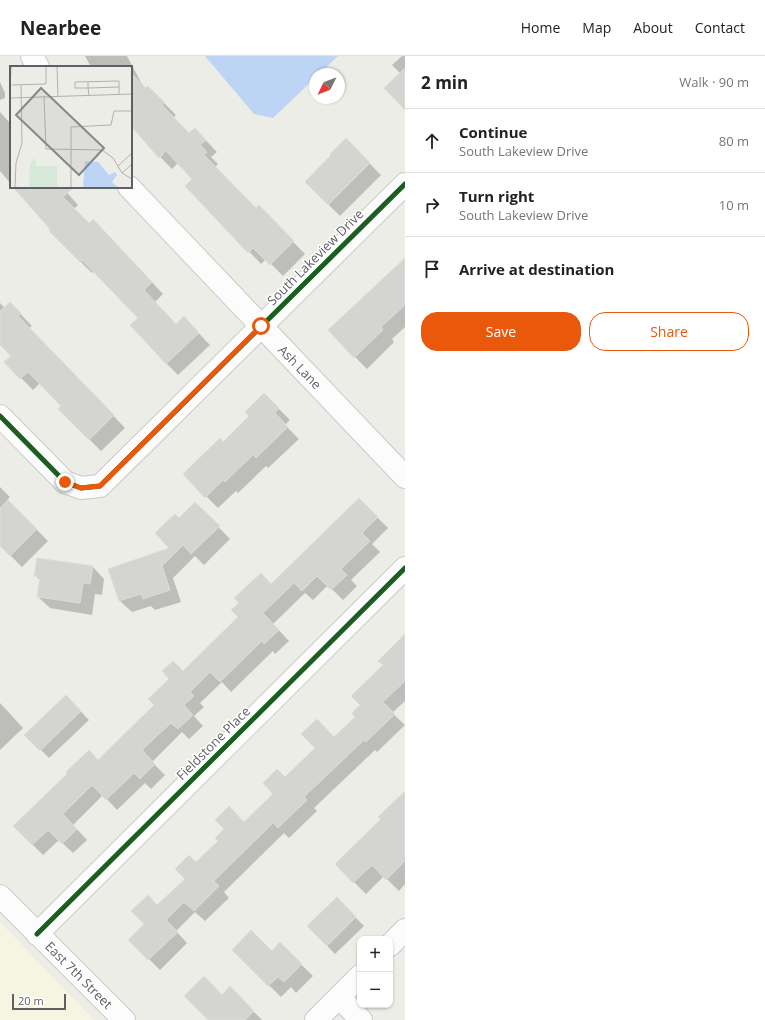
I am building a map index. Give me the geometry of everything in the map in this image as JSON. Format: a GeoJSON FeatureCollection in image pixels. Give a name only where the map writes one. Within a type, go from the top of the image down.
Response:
{"type":"FeatureCollection","features":[{"type":"Feature","properties":{"kind":"street"},"geometry":{"type":"LineString","coordinates":[[32,56],[37,66]]}},
{"type":"Feature","properties":{"kind":"street","name":"South Lakeview Drive"},"geometry":{"type":"LineString","coordinates":[[0,416],[65,482],[81,488],[100,486],[405,184]]}},
{"type":"Feature","properties":{"kind":"street","name":"Ash Lane"},"geometry":{"type":"LineString","coordinates":[[130,188],[405,478]]}},
{"type":"Feature","properties":{"kind":"street","name":"Fieldstone Place"},"geometry":{"type":"LineString","coordinates":[[37,934],[405,568]]}},
{"type":"Feature","properties":{"kind":"street","name":"East 7th Street"},"geometry":{"type":"LineString","coordinates":[[0,896],[124,1020]]}},
{"type":"Feature","properties":{"kind":"street"},"geometry":{"type":"LineString","coordinates":[[393,942],[405,930]]}},
{"type":"Feature","properties":{"kind":"street"},"geometry":{"type":"LineString","coordinates":[[316,1020],[357,979]]}},
{"type":"Feature","properties":{"kind":"street"},"geometry":{"type":"LineString","coordinates":[[339,997],[362,1020]]}},
{"type":"Feature","properties":{"kind":"shaded area"},"geometry":{"type":"Polygon","coordinates":[[[0,922],[94,1020],[0,1020],[0,922]]]}},
{"type":"Feature","properties":{"kind":"water"},"geometry":{"type":"Polygon","coordinates":[[[205,56],[338,56],[325,68],[309,68],[309,84],[273,118],[254,114],[205,56]]]}},
{"type":"Feature","properties":{"kind":"building"},"geometry":{"type":"Polygon","coordinates":[[[405,68],[405,110],[384,88],[405,68]]]}},
{"type":"Feature","properties":{"kind":"building"},"geometry":{"type":"Polygon","coordinates":[[[132,74],[146,88],[148,86],[165,103],[162,105],[189,133],[195,128],[206,140],[200,145],[207,152],[204,155],[256,208],[259,205],[294,241],[270,265],[253,248],[248,253],[185,186],[192,179],[166,151],[159,158],[132,127],[132,74]]]}},
{"type":"Feature","properties":{"kind":"building"},"geometry":{"type":"Polygon","coordinates":[[[346,138],[370,163],[328,205],[305,182],[346,138]]]}},
{"type":"Feature","properties":{"kind":"building"},"geometry":{"type":"Polygon","coordinates":[[[14,188],[73,188],[63,197],[89,223],[93,219],[152,282],[144,290],[176,324],[184,316],[199,333],[166,364],[130,325],[138,318],[82,260],[80,262],[49,231],[50,229],[14,188]]]}},
{"type":"Feature","properties":{"kind":"building"},"geometry":{"type":"Polygon","coordinates":[[[405,258],[405,305],[381,327],[383,330],[354,358],[328,330],[405,258]]]}},
{"type":"Feature","properties":{"kind":"building"},"geometry":{"type":"Polygon","coordinates":[[[10,302],[21,313],[18,316],[114,415],[89,440],[58,409],[61,406],[28,372],[20,379],[4,362],[11,356],[0,345],[0,311],[10,302]]]}},
{"type":"Feature","properties":{"kind":"building"},"geometry":{"type":"Polygon","coordinates":[[[264,393],[279,408],[275,413],[288,427],[256,458],[253,455],[225,482],[223,480],[205,498],[183,474],[220,438],[223,442],[249,416],[245,412],[264,393]]]}},
{"type":"Feature","properties":{"kind":"building"},"geometry":{"type":"Polygon","coordinates":[[[359,498],[378,517],[362,533],[370,541],[341,569],[347,575],[331,590],[317,576],[302,591],[294,583],[263,613],[279,630],[264,644],[262,641],[220,682],[210,672],[190,692],[194,696],[184,705],[193,715],[178,729],[171,723],[142,750],[155,764],[140,779],[134,773],[106,800],[92,785],[63,814],[77,829],[62,844],[48,830],[32,845],[13,826],[67,774],[66,772],[89,750],[98,760],[154,705],[148,699],[169,679],[162,671],[173,661],[183,671],[238,617],[231,610],[239,603],[234,598],[261,573],[271,584],[359,498]]]}},
{"type":"Feature","properties":{"kind":"building"},"geometry":{"type":"Polygon","coordinates":[[[8,500],[37,529],[10,556],[0,546],[0,508],[8,500]]]}},
{"type":"Feature","properties":{"kind":"building"},"geometry":{"type":"Polygon","coordinates":[[[195,502],[220,526],[191,554],[183,545],[162,566],[170,590],[143,599],[141,594],[119,601],[108,569],[169,548],[155,533],[175,514],[179,518],[195,502]]]}},
{"type":"Feature","properties":{"kind":"building"},"geometry":{"type":"Polygon","coordinates":[[[37,558],[93,566],[90,584],[83,583],[80,603],[37,597],[40,577],[34,576],[37,558]]]}},
{"type":"Feature","properties":{"kind":"building"},"geometry":{"type":"Polygon","coordinates":[[[405,634],[405,681],[383,702],[395,714],[366,742],[364,740],[304,797],[307,800],[278,828],[273,823],[214,881],[219,886],[194,911],[184,902],[166,920],[178,932],[148,960],[128,940],[144,924],[131,911],[148,895],[157,905],[185,879],[175,869],[189,855],[196,862],[218,841],[215,838],[224,829],[215,820],[229,806],[244,822],[273,794],[263,783],[277,769],[285,777],[315,748],[301,734],[317,719],[334,737],[355,717],[352,713],[360,705],[351,696],[383,665],[378,661],[405,634]]]}},
{"type":"Feature","properties":{"kind":"building"},"geometry":{"type":"Polygon","coordinates":[[[66,695],[81,711],[40,751],[24,735],[66,695]]]}},
{"type":"Feature","properties":{"kind":"building"},"geometry":{"type":"Polygon","coordinates":[[[405,791],[405,861],[386,880],[372,865],[353,883],[335,864],[381,819],[378,817],[405,791]]]}},
{"type":"Feature","properties":{"kind":"building"},"geometry":{"type":"Polygon","coordinates":[[[337,897],[356,917],[327,946],[307,926],[337,897]]]}},
{"type":"Feature","properties":{"kind":"building"},"geometry":{"type":"Polygon","coordinates":[[[251,930],[272,951],[280,942],[302,964],[284,982],[278,977],[268,986],[232,950],[251,930]]]}},
{"type":"Feature","properties":{"kind":"building"},"geometry":{"type":"Polygon","coordinates":[[[204,976],[222,995],[230,986],[254,1011],[245,1020],[208,1020],[184,996],[204,976]]]}},
{"type":"Feature","properties":{"kind":"cycle path"},"geometry":{"type":"LineString","coordinates":[[0,416],[65,482],[81,488],[100,486],[405,184]]}},
{"type":"Feature","properties":{"kind":"cycle path"},"geometry":{"type":"LineString","coordinates":[[37,934],[405,568]]}},
{"type":"Feature","properties":{"kind":"route"},"geometry":{"type":"LineString","coordinates":[[65,482],[81,488],[100,486],[261,326]]}}]}
